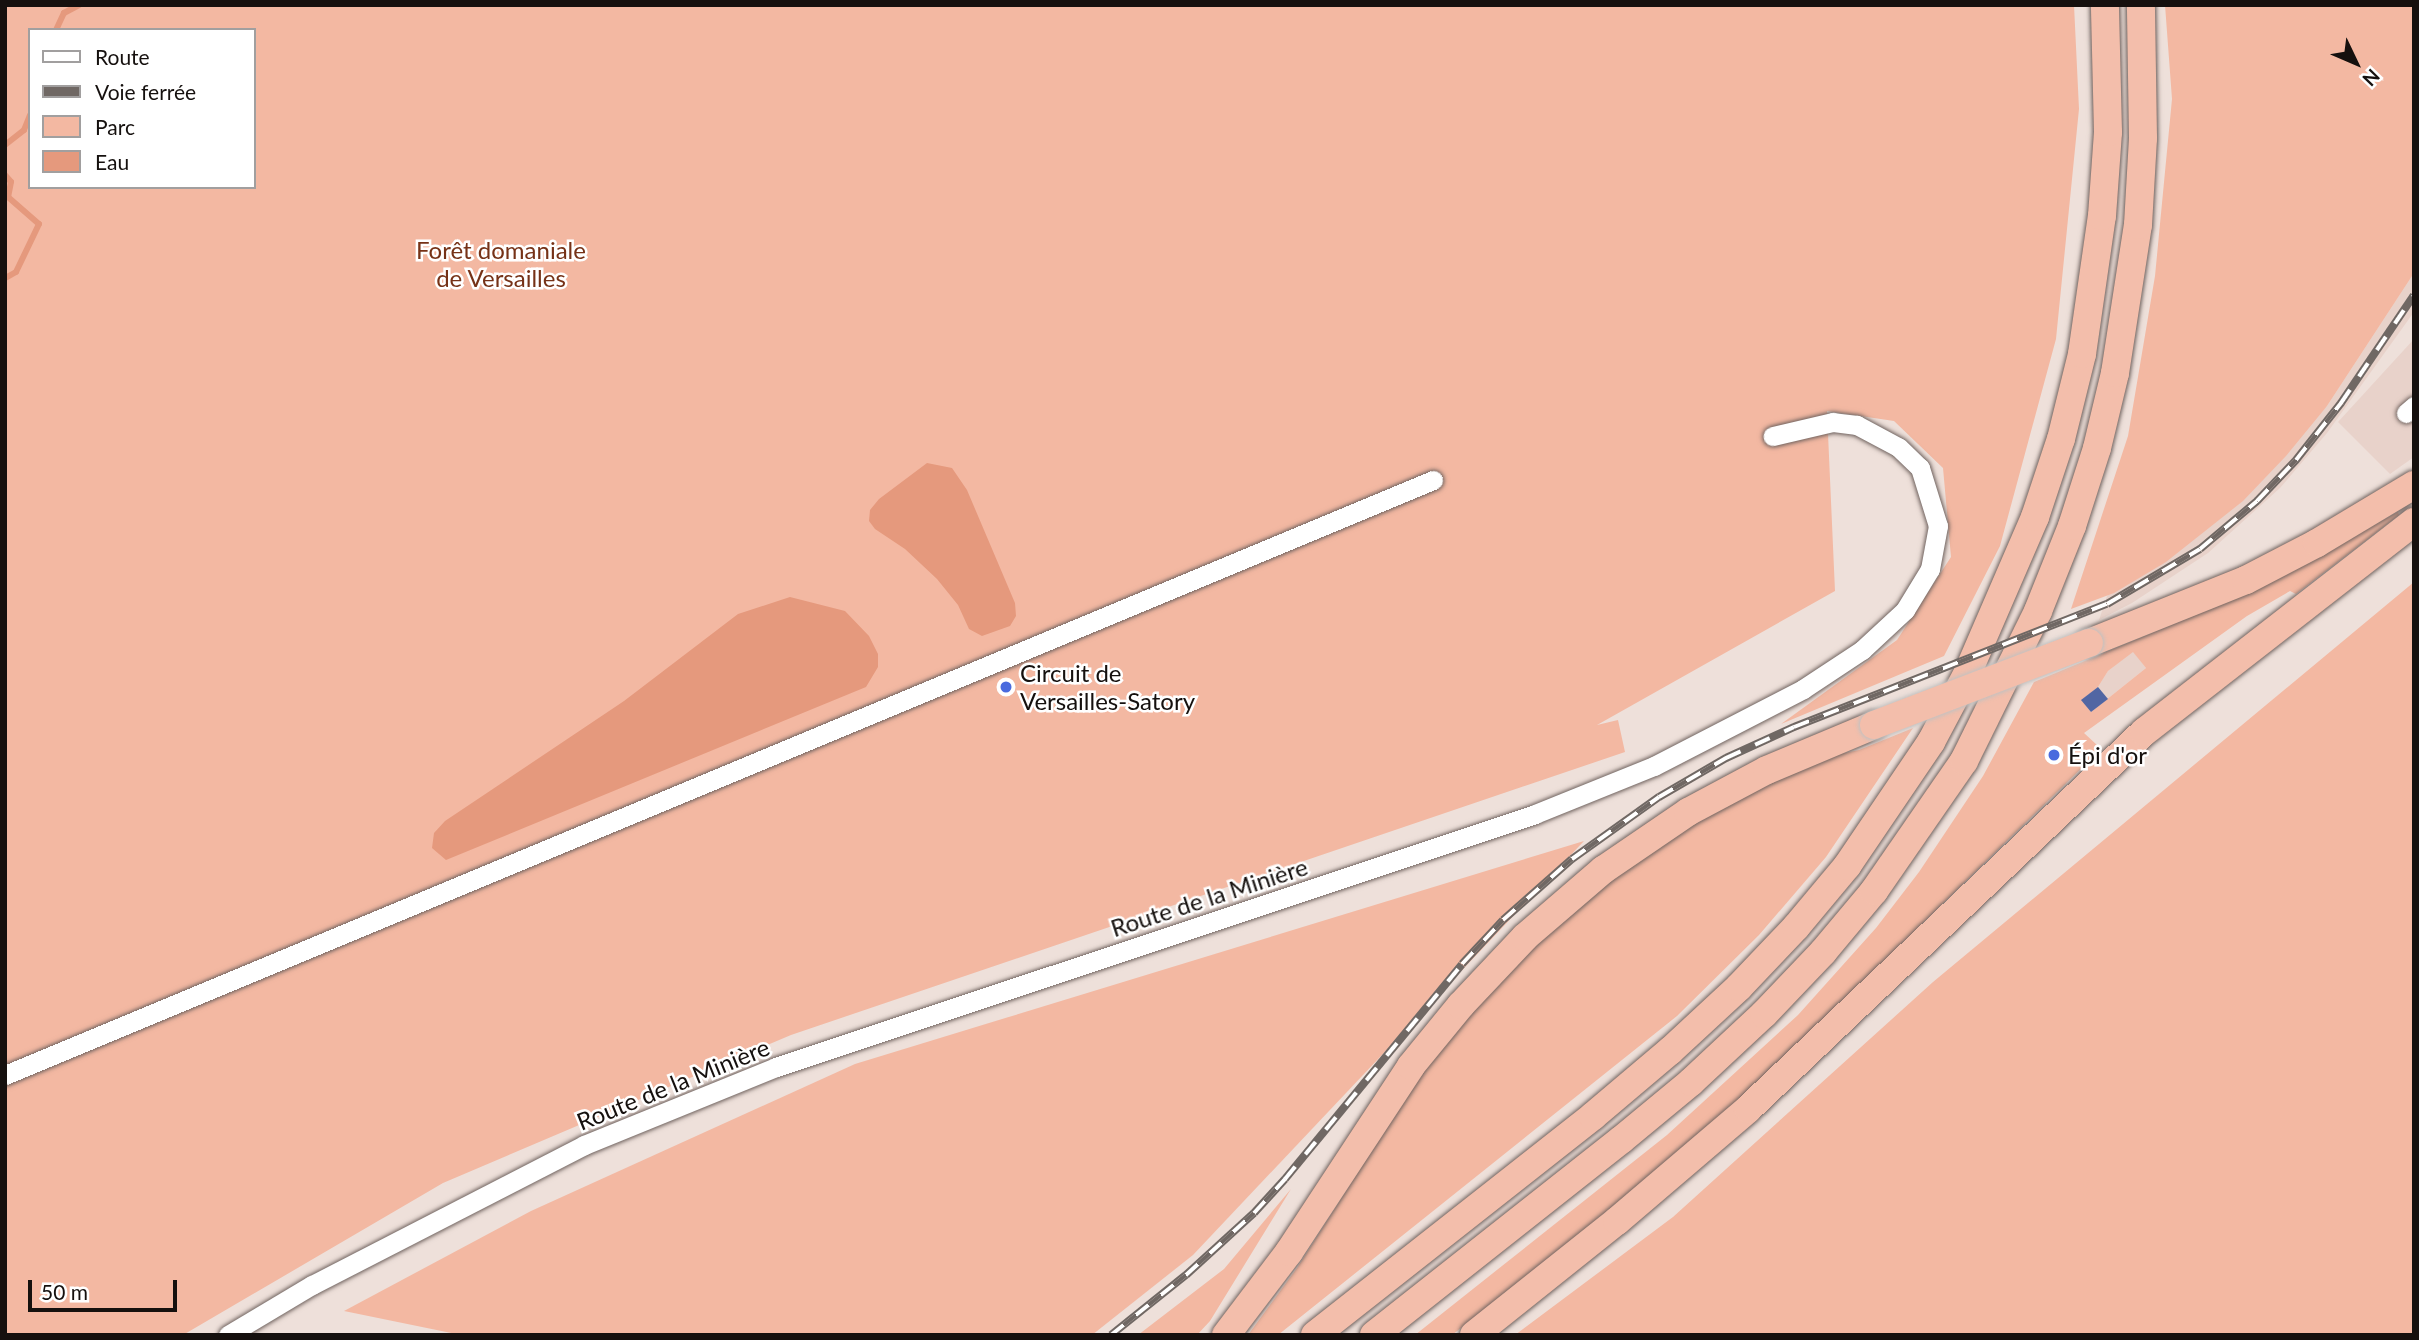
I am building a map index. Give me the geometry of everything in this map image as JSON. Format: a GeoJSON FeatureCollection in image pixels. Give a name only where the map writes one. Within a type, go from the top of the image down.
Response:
{"type":"FeatureCollection","features":[{"type":"Feature","properties":{"kind":"highway"},"geometry":{"type":"LineString","coordinates":[[1315,1335],[1593,1116],[1670,1051],[1739,987],[1796,927],[1847,866],[1931,742],[1968,672],[2035,517],[2061,439],[2082,354],[2100,229],[2107,146],[2105,5]]}},
{"type":"Feature","properties":{"kind":"highway"},"geometry":{"type":"LineString","coordinates":[[1374,1335],[1661,1107],[1764,1014],[1823,953],[1874,891],[1964,761],[2038,611],[2072,526],[2097,449],[2115,373],[2138,225],[2143,138],[2141,5]]}},
{"type":"Feature","properties":{"kind":"highway"},"geometry":{"type":"LineString","coordinates":[[1226,1335],[1289,1252],[1411,1066],[1461,1005],[1525,937],[1602,870],[1688,812],[1767,770],[1874,725],[2246,580],[2327,538],[2414,485]]}},
{"type":"Feature","properties":{"kind":"highway"},"geometry":{"type":"LineString","coordinates":[[1474,1335],[1617,1221],[1748,1109],[2144,732],[2414,522]]}},
{"type":"Feature","properties":{"kind":"street","name":"Route de la Minière"},"geometry":{"type":"LineString","coordinates":[[228,1335],[312,1285],[584,1146],[776,1067],[1535,814],[1654,766],[1793,694],[1861,650],[1905,610],[1930,569],[1938,526],[1920,468],[1898,447],[1857,425],[1833,422],[1773,436]]}},
{"type":"Feature","properties":{"kind":"street"},"geometry":{"type":"LineString","coordinates":[[5,1075],[1433,480]]}},
{"type":"Feature","properties":{"kind":"shaded area"},"geometry":{"type":"Polygon","coordinates":[[[2414,273],[2414,312],[2327,433],[2280,488],[2208,553],[2132,603],[2099,620],[2107,596],[2327,406],[2414,273]]]}},
{"type":"Feature","properties":{"kind":"shaded area"},"geometry":{"type":"Polygon","coordinates":[[[2414,339],[2414,457],[2390,474],[2338,422],[2414,339]]]}},
{"type":"Feature","properties":{"kind":"shaded area"},"geometry":{"type":"Polygon","coordinates":[[[2133,651],[2146,668],[2091,712],[2081,700],[2098,687],[2108,671],[2133,651]]]}},
{"type":"Feature","properties":{"kind":"green space","name":"Forêt domaniale de Versailles"},"geometry":{"type":"Polygon","coordinates":[[[5,5],[2074,5],[2079,109],[2056,339],[2000,546],[1944,656],[1781,724],[1897,640],[1951,557],[1943,468],[1894,421],[1827,411],[1835,591],[1597,725],[1618,720],[1625,752],[791,1035],[443,1183],[183,1335],[5,1335],[5,5]]]}},
{"type":"Feature","properties":{"kind":"green space"},"geometry":{"type":"Polygon","coordinates":[[[2165,5],[2414,5],[2414,273],[2327,406],[2286,456],[2243,501],[2166,562],[2114,593],[2071,609],[2128,436],[2155,276],[2172,99],[2165,5]]]}},
{"type":"Feature","properties":{"kind":"green space"},"geometry":{"type":"Polygon","coordinates":[[[2398,512],[2399,515],[2296,594],[2290,591],[2247,616],[2084,733],[2097,745],[2093,757],[1764,1078],[1583,1233],[1452,1335],[1415,1335],[1667,1135],[1798,1015],[1876,928],[1919,872],[1983,776],[2034,682],[2234,599],[2398,512]],[[2133,652],[2108,671],[2098,687],[2082,700],[2091,712],[2146,668],[2133,652]]]}},
{"type":"Feature","properties":{"kind":"green space"},"geometry":{"type":"Polygon","coordinates":[[[2414,582],[2414,1335],[1515,1335],[1673,1217],[1933,982],[2414,582]]]}},
{"type":"Feature","properties":{"kind":"green space"},"geometry":{"type":"Polygon","coordinates":[[[1913,728],[1826,857],[1759,935],[1677,1016],[1278,1335],[1248,1335],[1297,1268],[1422,1072],[1479,1003],[1529,951],[1635,859],[1736,798],[1830,756],[1859,750],[1913,728]]]}},
{"type":"Feature","properties":{"kind":"green space"},"geometry":{"type":"Polygon","coordinates":[[[1584,841],[1193,1255],[1092,1335],[461,1335],[344,1311],[531,1211],[855,1064],[1584,841]]]}},
{"type":"Feature","properties":{"kind":"green space"},"geometry":{"type":"Polygon","coordinates":[[[1291,1189],[1210,1321],[1197,1335],[1138,1335],[1224,1269],[1291,1189]]]}},
{"type":"Feature","properties":{"kind":"water"},"geometry":{"type":"Polygon","coordinates":[[[927,463],[952,468],[967,490],[1015,603],[1016,616],[1010,626],[982,636],[969,629],[958,605],[937,579],[905,549],[875,529],[869,521],[870,510],[879,499],[927,463]]]}},
{"type":"Feature","properties":{"kind":"water"},"geometry":{"type":"Polygon","coordinates":[[[790,597],[845,611],[869,636],[878,654],[878,667],[866,687],[446,860],[432,848],[434,833],[445,821],[624,701],[738,614],[790,597]]]}},
{"type":"Feature","properties":{"kind":"building"},"geometry":{"type":"Polygon","coordinates":[[[2098,687],[2108,699],[2091,712],[2081,700],[2098,687]]]}},
{"type":"Feature","properties":{"kind":"waterway"},"geometry":{"type":"LineString","coordinates":[[57,28],[64,13],[79,5]]}},
{"type":"Feature","properties":{"kind":"waterway"},"geometry":{"type":"LineString","coordinates":[[5,145],[24,130],[28,120]]}},
{"type":"Feature","properties":{"kind":"waterway"},"geometry":{"type":"LineString","coordinates":[[5,175],[11,182],[8,197],[39,224],[16,272],[5,278]]}},
{"type":"Feature","properties":{"kind":"railway"},"geometry":{"type":"LineString","coordinates":[[1111,1335],[1186,1275],[1254,1213],[1462,964],[1503,920],[1572,859],[1659,797],[1726,758],[1794,727],[2107,604],[2200,549],[2257,501],[2296,460],[2341,403],[2414,295]]}},
{"type":"Feature","properties":{"kind":"place","name":"Circuit de Versailles-Satory"},"geometry":{"type":"Point","coordinates":[1006,687]}},
{"type":"Feature","properties":{"kind":"place","name":"Épi d'or"},"geometry":{"type":"Point","coordinates":[2054,755]}}]}
